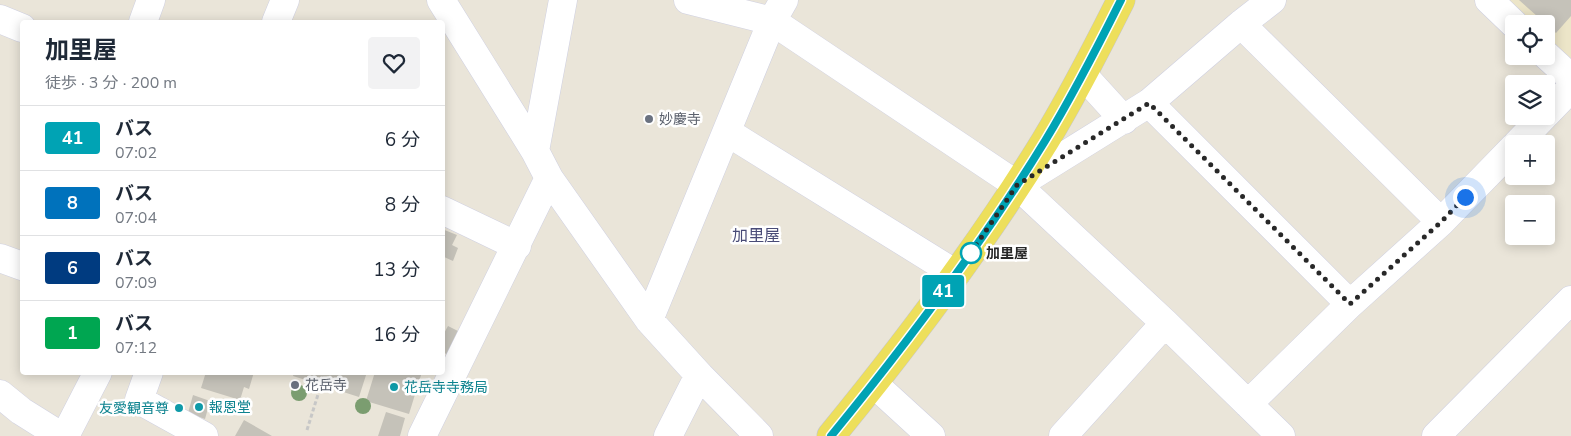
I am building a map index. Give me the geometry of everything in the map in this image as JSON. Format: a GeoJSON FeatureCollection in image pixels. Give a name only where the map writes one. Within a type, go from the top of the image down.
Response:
{"type":"FeatureCollection","features":[{"type":"Feature","properties":{"kind":"main road"},"geometry":{"type":"LineString","coordinates":[[831,436],[874,384],[956,274],[1017,185],[1046,140],[1083,75],[1120,0]]}},
{"type":"Feature","properties":{"kind":"street"},"geometry":{"type":"LineString","coordinates":[[0,6],[2,0]]}},
{"type":"Feature","properties":{"kind":"street"},"geometry":{"type":"LineString","coordinates":[[144,20],[151,0]]}},
{"type":"Feature","properties":{"kind":"street"},"geometry":{"type":"LineString","coordinates":[[277,20],[285,0]]}},
{"type":"Feature","properties":{"kind":"street"},"geometry":{"type":"LineString","coordinates":[[441,0],[535,151],[549,178],[649,320],[699,375],[759,436]]}},
{"type":"Feature","properties":{"kind":"street"},"geometry":{"type":"LineString","coordinates":[[535,151],[563,0]]}},
{"type":"Feature","properties":{"kind":"street"},"geometry":{"type":"LineString","coordinates":[[688,0],[778,10],[1017,185],[1165,322],[1281,436]]}},
{"type":"Feature","properties":{"kind":"street"},"geometry":{"type":"LineString","coordinates":[[1017,185],[1149,103],[1241,24],[1272,0]]}},
{"type":"Feature","properties":{"kind":"street"},"geometry":{"type":"LineString","coordinates":[[1489,0],[1505,15]]}},
{"type":"Feature","properties":{"kind":"street"},"geometry":{"type":"LineString","coordinates":[[649,320],[778,10]]}},
{"type":"Feature","properties":{"kind":"street"},"geometry":{"type":"LineString","coordinates":[[0,19],[20,27]]}},
{"type":"Feature","properties":{"kind":"street"},"geometry":{"type":"LineString","coordinates":[[1241,24],[1441,222]]}},
{"type":"Feature","properties":{"kind":"street"},"geometry":{"type":"LineString","coordinates":[[1555,63],[1571,78]]}},
{"type":"Feature","properties":{"kind":"street"},"geometry":{"type":"LineString","coordinates":[[1083,75],[1124,120]]}},
{"type":"Feature","properties":{"kind":"street"},"geometry":{"type":"LineString","coordinates":[[1555,105],[1571,88]]}},
{"type":"Feature","properties":{"kind":"street"},"geometry":{"type":"LineString","coordinates":[[1149,103],[1350,304]]}},
{"type":"Feature","properties":{"kind":"street"},"geometry":{"type":"LineString","coordinates":[[1526,135],[1535,125]]}},
{"type":"Feature","properties":{"kind":"street"},"geometry":{"type":"LineString","coordinates":[[727,132],[956,274]]}},
{"type":"Feature","properties":{"kind":"street"},"geometry":{"type":"LineString","coordinates":[[1248,404],[1350,304],[1441,222],[1505,156]]}},
{"type":"Feature","properties":{"kind":"street"},"geometry":{"type":"LineString","coordinates":[[422,436],[549,178]]}},
{"type":"Feature","properties":{"kind":"street"},"geometry":{"type":"LineString","coordinates":[[445,211],[516,246]]}},
{"type":"Feature","properties":{"kind":"street"},"geometry":{"type":"LineString","coordinates":[[0,258],[20,265]]}},
{"type":"Feature","properties":{"kind":"street"},"geometry":{"type":"LineString","coordinates":[[1436,436],[1571,300]]}},
{"type":"Feature","properties":{"kind":"street"},"geometry":{"type":"LineString","coordinates":[[1063,436],[1165,322]]}},
{"type":"Feature","properties":{"kind":"street"},"geometry":{"type":"LineString","coordinates":[[66,436],[96,375]]}},
{"type":"Feature","properties":{"kind":"street"},"geometry":{"type":"LineString","coordinates":[[148,375],[139,400],[204,436]]}},
{"type":"Feature","properties":{"kind":"street"},"geometry":{"type":"LineString","coordinates":[[668,436],[699,375]]}},
{"type":"Feature","properties":{"kind":"street"},"geometry":{"type":"LineString","coordinates":[[874,384],[931,436]]}},
{"type":"Feature","properties":{"kind":"street"},"geometry":{"type":"LineString","coordinates":[[0,394],[20,411],[61,436]]}},
{"type":"Feature","properties":{"kind":"path"},"geometry":{"type":"LineString","coordinates":[[307,430],[320,388]]}},
{"type":"Feature","properties":{"kind":"shaded area"},"geometry":{"type":"Polygon","coordinates":[[[1509,0],[1571,0],[1571,61],[1555,46],[1555,15],[1524,15],[1509,0]]]}},
{"type":"Feature","properties":{"kind":"building"},"geometry":{"type":"Polygon","coordinates":[[[1519,0],[1571,0],[1571,16],[1556,33],[1555,15],[1536,15],[1519,0]]]}},
{"type":"Feature","properties":{"kind":"building"},"geometry":{"type":"Polygon","coordinates":[[[445,230],[457,235],[452,245],[458,248],[453,261],[445,257],[445,230]]]}},
{"type":"Feature","properties":{"kind":"building"},"geometry":{"type":"Polygon","coordinates":[[[448,326],[462,333],[451,356],[445,353],[445,332],[448,326]]]}},
{"type":"Feature","properties":{"kind":"building"},"geometry":{"type":"Polygon","coordinates":[[[205,375],[253,375],[249,389],[244,387],[240,400],[201,388],[205,375]]]}},
{"type":"Feature","properties":{"kind":"building"},"geometry":{"type":"Polygon","coordinates":[[[293,375],[366,375],[359,397],[293,375]]]}},
{"type":"Feature","properties":{"kind":"building","name":"花岳寺寺務局"},"geometry":{"type":"Polygon","coordinates":[[[374,375],[421,375],[409,414],[366,401],[374,375]]]}},
{"type":"Feature","properties":{"kind":"building","name":"報恩堂"},"geometry":{"type":"Polygon","coordinates":[[[193,395],[210,401],[205,419],[188,413],[193,395]]]}},
{"type":"Feature","properties":{"kind":"building"},"geometry":{"type":"Polygon","coordinates":[[[386,412],[405,418],[400,436],[378,436],[386,412]]]}},
{"type":"Feature","properties":{"kind":"building"},"geometry":{"type":"Polygon","coordinates":[[[244,420],[272,436],[235,436],[244,420]]]}},
{"type":"Feature","properties":{"kind":"bus line","name":"41"},"geometry":{"type":"LineString","coordinates":[[831,436],[874,384],[944,290],[1007,200],[1046,140],[1083,75],[1121,0]]}},
{"type":"Feature","properties":{"kind":"place","name":"妙慶寺"},"geometry":{"type":"Point","coordinates":[649,119]}},
{"type":"Feature","properties":{"kind":"place","name":"加里屋"},"geometry":{"type":"Point","coordinates":[971,253]}},
{"type":"Feature","properties":{"kind":"place","name":"花岳寺"},"geometry":{"type":"Point","coordinates":[295,385]}},
{"type":"Feature","properties":{"kind":"place","name":"花岳寺寺務局"},"geometry":{"type":"Point","coordinates":[394,387]}},
{"type":"Feature","properties":{"kind":"place","name":"報恩堂"},"geometry":{"type":"Point","coordinates":[199,407]}},
{"type":"Feature","properties":{"kind":"place","name":"友愛観音尊"},"geometry":{"type":"Point","coordinates":[179,408]}},
{"type":"Feature","properties":{"kind":"district","name":"加里屋"},"geometry":{"type":"Point","coordinates":[756,236]}},
{"type":"Feature","properties":{"kind":"route"},"geometry":{"type":"LineString","coordinates":[[971,253],[966,260],[1017,185],[1149,103],[1350,304],[1441,222],[1465,197]]}}]}
